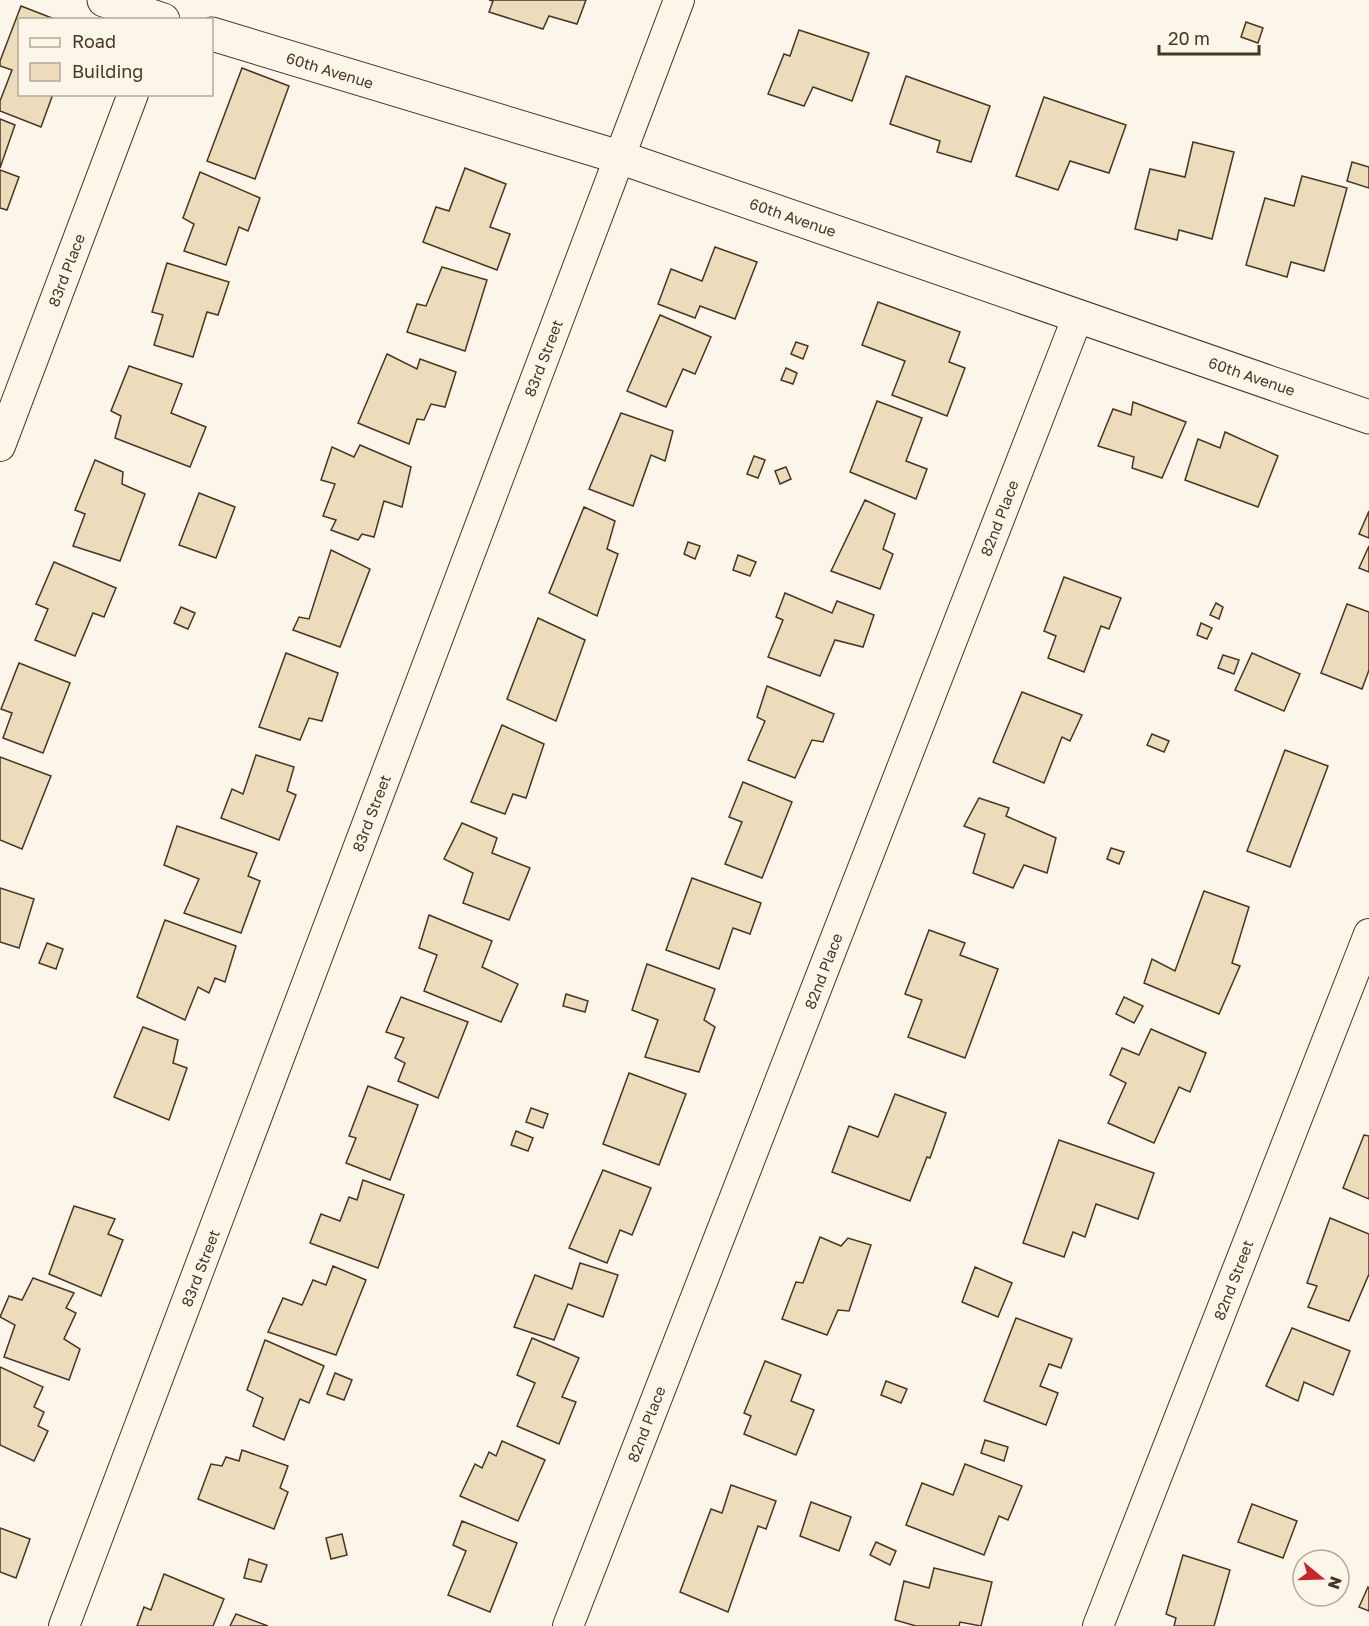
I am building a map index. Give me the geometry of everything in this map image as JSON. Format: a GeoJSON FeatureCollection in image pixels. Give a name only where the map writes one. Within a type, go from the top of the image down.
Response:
{"type":"FeatureCollection","features":[{"type":"Feature","properties":{"kind":"street"},"geometry":{"type":"LineString","coordinates":[[104,0],[159,18]]}},
{"type":"Feature","properties":{"kind":"street","name":"83rd Street"},"geometry":{"type":"LineString","coordinates":[[64,1626],[679,0]]}},
{"type":"Feature","properties":{"kind":"street","name":"60th Avenue"},"geometry":{"type":"LineString","coordinates":[[213,34],[619,158],[1369,417]]}},
{"type":"Feature","properties":{"kind":"street","name":"83rd Place"},"geometry":{"type":"LineString","coordinates":[[0,446],[132,96]]}},
{"type":"Feature","properties":{"kind":"street","name":"82nd Place"},"geometry":{"type":"LineString","coordinates":[[567,1626],[1078,316]]}},
{"type":"Feature","properties":{"kind":"street","name":"82nd Street"},"geometry":{"type":"LineString","coordinates":[[1098,1626],[1369,934]]}},
{"type":"Feature","properties":{"kind":"building"},"geometry":{"type":"Polygon","coordinates":[[[489,0],[586,0],[577,24],[549,16],[543,29],[489,12],[493,1],[489,0]]]}},
{"type":"Feature","properties":{"kind":"building"},"geometry":{"type":"Polygon","coordinates":[[[21,6],[52,18],[18,18],[18,96],[52,96],[41,127],[0,111],[0,101],[12,70],[0,66],[21,6]]]}},
{"type":"Feature","properties":{"kind":"building"},"geometry":{"type":"Polygon","coordinates":[[[1246,22],[1263,28],[1258,43],[1241,37],[1246,22]]]}},
{"type":"Feature","properties":{"kind":"building"},"geometry":{"type":"Polygon","coordinates":[[[799,30],[869,53],[852,101],[813,87],[804,106],[768,94],[784,54],[790,56],[799,30]]]}},
{"type":"Feature","properties":{"kind":"building"},"geometry":{"type":"Polygon","coordinates":[[[242,68],[289,86],[255,179],[207,161],[242,68]]]}},
{"type":"Feature","properties":{"kind":"building"},"geometry":{"type":"Polygon","coordinates":[[[906,76],[990,106],[971,162],[937,152],[940,141],[890,124],[906,76]]]}},
{"type":"Feature","properties":{"kind":"building"},"geometry":{"type":"Polygon","coordinates":[[[1044,97],[1126,125],[1109,173],[1070,161],[1058,190],[1016,176],[1044,97]]]}},
{"type":"Feature","properties":{"kind":"building"},"geometry":{"type":"Polygon","coordinates":[[[0,119],[15,125],[0,168],[0,119]]]}},
{"type":"Feature","properties":{"kind":"building"},"geometry":{"type":"Polygon","coordinates":[[[1193,142],[1234,152],[1212,239],[1179,230],[1177,240],[1135,229],[1150,169],[1185,177],[1193,142]]]}},
{"type":"Feature","properties":{"kind":"building"},"geometry":{"type":"Polygon","coordinates":[[[1352,162],[1369,167],[1369,188],[1347,181],[1352,162]]]}},
{"type":"Feature","properties":{"kind":"building"},"geometry":{"type":"Polygon","coordinates":[[[465,168],[506,184],[490,227],[510,234],[497,270],[423,242],[436,207],[449,211],[465,168]]]}},
{"type":"Feature","properties":{"kind":"building"},"geometry":{"type":"Polygon","coordinates":[[[0,170],[19,177],[7,210],[0,208],[0,170]]]}},
{"type":"Feature","properties":{"kind":"building"},"geometry":{"type":"Polygon","coordinates":[[[200,172],[260,198],[248,231],[239,227],[226,265],[184,251],[194,224],[183,218],[200,172]]]}},
{"type":"Feature","properties":{"kind":"building"},"geometry":{"type":"Polygon","coordinates":[[[1302,176],[1347,188],[1324,271],[1291,262],[1287,277],[1246,265],[1265,198],[1294,206],[1302,176]]]}},
{"type":"Feature","properties":{"kind":"building"},"geometry":{"type":"Polygon","coordinates":[[[715,247],[757,262],[735,319],[700,306],[695,318],[658,304],[671,269],[702,281],[715,247]]]}},
{"type":"Feature","properties":{"kind":"building"},"geometry":{"type":"Polygon","coordinates":[[[167,263],[229,282],[218,315],[207,312],[193,357],[154,345],[163,315],[152,312],[167,263]]]}},
{"type":"Feature","properties":{"kind":"building"},"geometry":{"type":"Polygon","coordinates":[[[442,267],[487,280],[465,351],[407,332],[417,304],[426,306],[442,267]]]}},
{"type":"Feature","properties":{"kind":"building"},"geometry":{"type":"Polygon","coordinates":[[[878,302],[960,332],[949,362],[965,368],[947,416],[892,395],[905,361],[862,345],[878,302]]]}},
{"type":"Feature","properties":{"kind":"building"},"geometry":{"type":"Polygon","coordinates":[[[660,315],[711,337],[695,374],[683,369],[666,407],[627,391],[660,315]]]}},
{"type":"Feature","properties":{"kind":"building"},"geometry":{"type":"Polygon","coordinates":[[[796,342],[808,346],[803,359],[791,354],[796,342]]]}},
{"type":"Feature","properties":{"kind":"building"},"geometry":{"type":"Polygon","coordinates":[[[387,354],[417,369],[420,359],[456,372],[445,407],[431,404],[424,420],[417,419],[409,444],[358,423],[387,354]]]}},
{"type":"Feature","properties":{"kind":"building"},"geometry":{"type":"Polygon","coordinates":[[[129,366],[182,384],[171,413],[206,427],[190,467],[115,438],[121,416],[111,411],[129,366]]]}},
{"type":"Feature","properties":{"kind":"building"},"geometry":{"type":"Polygon","coordinates":[[[786,368],[797,373],[793,384],[781,380],[786,368]]]}},
{"type":"Feature","properties":{"kind":"building"},"geometry":{"type":"Polygon","coordinates":[[[877,401],[922,418],[906,461],[927,469],[916,499],[850,472],[877,401]]]}},
{"type":"Feature","properties":{"kind":"building"},"geometry":{"type":"Polygon","coordinates":[[[1133,402],[1186,422],[1162,478],[1132,468],[1134,457],[1098,446],[1113,409],[1131,415],[1133,402]]]}},
{"type":"Feature","properties":{"kind":"building"},"geometry":{"type":"Polygon","coordinates":[[[621,413],[673,431],[665,461],[651,455],[633,506],[589,489],[621,413]]]}},
{"type":"Feature","properties":{"kind":"building"},"geometry":{"type":"Polygon","coordinates":[[[1225,432],[1278,456],[1258,507],[1185,480],[1198,439],[1220,448],[1225,432]]]}},
{"type":"Feature","properties":{"kind":"building"},"geometry":{"type":"Polygon","coordinates":[[[360,445],[411,467],[402,507],[384,501],[374,537],[362,534],[358,540],[331,530],[336,520],[323,516],[335,484],[321,480],[332,447],[354,457],[360,445]]]}},
{"type":"Feature","properties":{"kind":"building"},"geometry":{"type":"Polygon","coordinates":[[[754,456],[765,460],[758,478],[747,474],[754,456]]]}},
{"type":"Feature","properties":{"kind":"building"},"geometry":{"type":"Polygon","coordinates":[[[95,460],[123,472],[122,484],[145,494],[120,561],[73,546],[85,514],[75,510],[95,460]]]}},
{"type":"Feature","properties":{"kind":"building"},"geometry":{"type":"Polygon","coordinates":[[[786,467],[791,479],[780,484],[775,471],[786,467]]]}},
{"type":"Feature","properties":{"kind":"building"},"geometry":{"type":"Polygon","coordinates":[[[199,493],[235,507],[216,558],[179,545],[199,493]]]}},
{"type":"Feature","properties":{"kind":"building"},"geometry":{"type":"Polygon","coordinates":[[[865,500],[895,514],[883,549],[893,554],[880,589],[831,571],[865,500]]]}},
{"type":"Feature","properties":{"kind":"building"},"geometry":{"type":"Polygon","coordinates":[[[584,507],[615,521],[607,549],[618,554],[597,616],[549,593],[584,507]]]}},
{"type":"Feature","properties":{"kind":"building"},"geometry":{"type":"Polygon","coordinates":[[[1369,511],[1369,538],[1359,534],[1369,511]]]}},
{"type":"Feature","properties":{"kind":"building"},"geometry":{"type":"Polygon","coordinates":[[[688,542],[700,546],[695,559],[684,554],[688,542]]]}},
{"type":"Feature","properties":{"kind":"building"},"geometry":{"type":"Polygon","coordinates":[[[1369,546],[1369,572],[1359,568],[1369,546]]]}},
{"type":"Feature","properties":{"kind":"building"},"geometry":{"type":"Polygon","coordinates":[[[331,550],[370,569],[340,647],[293,630],[299,617],[309,619],[331,550]]]}},
{"type":"Feature","properties":{"kind":"building"},"geometry":{"type":"Polygon","coordinates":[[[738,555],[756,562],[750,576],[733,570],[738,555]]]}},
{"type":"Feature","properties":{"kind":"building"},"geometry":{"type":"Polygon","coordinates":[[[54,562],[116,588],[104,617],[93,613],[75,656],[35,640],[48,609],[36,604],[54,562]]]}},
{"type":"Feature","properties":{"kind":"building"},"geometry":{"type":"Polygon","coordinates":[[[1064,577],[1121,598],[1109,629],[1101,626],[1084,672],[1048,658],[1056,636],[1044,631],[1064,577]]]}},
{"type":"Feature","properties":{"kind":"building"},"geometry":{"type":"Polygon","coordinates":[[[785,593],[832,613],[837,601],[874,615],[863,647],[835,640],[820,676],[768,657],[783,620],[776,617],[785,593]]]}},
{"type":"Feature","properties":{"kind":"building"},"geometry":{"type":"Polygon","coordinates":[[[1216,603],[1223,607],[1219,619],[1210,615],[1216,603]]]}},
{"type":"Feature","properties":{"kind":"building"},"geometry":{"type":"Polygon","coordinates":[[[1347,604],[1369,612],[1369,670],[1362,689],[1321,673],[1347,604]]]}},
{"type":"Feature","properties":{"kind":"building"},"geometry":{"type":"Polygon","coordinates":[[[181,607],[195,613],[188,629],[174,623],[181,607]]]}},
{"type":"Feature","properties":{"kind":"building"},"geometry":{"type":"Polygon","coordinates":[[[538,618],[585,640],[556,721],[507,699],[538,618]]]}},
{"type":"Feature","properties":{"kind":"building"},"geometry":{"type":"Polygon","coordinates":[[[1201,623],[1212,628],[1207,639],[1197,635],[1201,623]]]}},
{"type":"Feature","properties":{"kind":"building"},"geometry":{"type":"Polygon","coordinates":[[[286,653],[338,673],[322,721],[309,718],[300,740],[259,727],[286,653]]]}},
{"type":"Feature","properties":{"kind":"building"},"geometry":{"type":"Polygon","coordinates":[[[1252,653],[1300,674],[1284,711],[1235,690],[1252,653]]]}},
{"type":"Feature","properties":{"kind":"building"},"geometry":{"type":"Polygon","coordinates":[[[1223,655],[1239,660],[1234,674],[1218,668],[1223,655]]]}},
{"type":"Feature","properties":{"kind":"building"},"geometry":{"type":"Polygon","coordinates":[[[19,663],[70,683],[43,753],[3,738],[12,713],[1,709],[19,663]]]}},
{"type":"Feature","properties":{"kind":"building"},"geometry":{"type":"Polygon","coordinates":[[[767,686],[834,714],[823,742],[812,740],[795,778],[748,760],[765,721],[757,717],[767,686]]]}},
{"type":"Feature","properties":{"kind":"building"},"geometry":{"type":"Polygon","coordinates":[[[1022,692],[1082,715],[1070,741],[1062,737],[1044,783],[993,762],[1022,692]]]}},
{"type":"Feature","properties":{"kind":"building"},"geometry":{"type":"Polygon","coordinates":[[[502,725],[544,744],[526,798],[513,794],[505,814],[471,802],[502,725]]]}},
{"type":"Feature","properties":{"kind":"building"},"geometry":{"type":"Polygon","coordinates":[[[1152,734],[1169,741],[1164,752],[1147,745],[1152,734]]]}},
{"type":"Feature","properties":{"kind":"building"},"geometry":{"type":"Polygon","coordinates":[[[1285,750],[1328,766],[1290,867],[1247,851],[1285,750]]]}},
{"type":"Feature","properties":{"kind":"building"},"geometry":{"type":"Polygon","coordinates":[[[256,755],[294,767],[287,791],[296,795],[279,840],[221,818],[232,789],[243,794],[256,755]]]}},
{"type":"Feature","properties":{"kind":"building"},"geometry":{"type":"Polygon","coordinates":[[[0,757],[51,776],[22,849],[0,840],[0,757]]]}},
{"type":"Feature","properties":{"kind":"building"},"geometry":{"type":"Polygon","coordinates":[[[743,782],[792,802],[762,878],[725,864],[742,822],[729,817],[743,782]]]}},
{"type":"Feature","properties":{"kind":"building"},"geometry":{"type":"Polygon","coordinates":[[[979,798],[1009,808],[1006,816],[1056,838],[1047,873],[1024,865],[1013,888],[973,873],[985,834],[964,826],[979,798]]]}},
{"type":"Feature","properties":{"kind":"building"},"geometry":{"type":"Polygon","coordinates":[[[462,823],[497,838],[492,853],[530,868],[509,920],[463,903],[473,873],[444,859],[462,823]]]}},
{"type":"Feature","properties":{"kind":"building"},"geometry":{"type":"Polygon","coordinates":[[[177,826],[257,853],[248,876],[260,881],[241,933],[184,913],[199,879],[164,865],[177,826]]]}},
{"type":"Feature","properties":{"kind":"building"},"geometry":{"type":"Polygon","coordinates":[[[1111,848],[1124,852],[1119,864],[1107,859],[1111,848]]]}},
{"type":"Feature","properties":{"kind":"building"},"geometry":{"type":"Polygon","coordinates":[[[692,878],[761,903],[750,934],[733,928],[719,969],[666,950],[692,878]]]}},
{"type":"Feature","properties":{"kind":"building"},"geometry":{"type":"Polygon","coordinates":[[[0,888],[34,899],[19,948],[0,942],[0,888]]]}},
{"type":"Feature","properties":{"kind":"building"},"geometry":{"type":"Polygon","coordinates":[[[1204,891],[1249,907],[1232,963],[1240,966],[1219,1014],[1144,983],[1152,959],[1175,971],[1204,891]]]}},
{"type":"Feature","properties":{"kind":"building"},"geometry":{"type":"Polygon","coordinates":[[[429,915],[492,941],[482,967],[518,984],[501,1022],[424,991],[437,955],[419,948],[429,915]]]}},
{"type":"Feature","properties":{"kind":"building"},"geometry":{"type":"Polygon","coordinates":[[[165,920],[236,946],[225,982],[215,978],[209,993],[198,987],[185,1020],[137,997],[165,920]]]}},
{"type":"Feature","properties":{"kind":"building"},"geometry":{"type":"Polygon","coordinates":[[[929,930],[965,943],[960,955],[998,969],[965,1058],[908,1037],[922,1000],[905,994],[929,930]]]}},
{"type":"Feature","properties":{"kind":"building"},"geometry":{"type":"Polygon","coordinates":[[[47,943],[63,949],[56,969],[39,963],[47,943]]]}},
{"type":"Feature","properties":{"kind":"building"},"geometry":{"type":"Polygon","coordinates":[[[647,964],[715,989],[704,1020],[715,1027],[699,1072],[645,1057],[658,1020],[632,1010],[647,964]]]}},
{"type":"Feature","properties":{"kind":"building"},"geometry":{"type":"Polygon","coordinates":[[[566,994],[588,1001],[585,1012],[563,1006],[566,994]]]}},
{"type":"Feature","properties":{"kind":"building"},"geometry":{"type":"Polygon","coordinates":[[[401,997],[468,1022],[438,1098],[398,1081],[405,1063],[395,1058],[404,1038],[386,1032],[401,997]]]}},
{"type":"Feature","properties":{"kind":"building"},"geometry":{"type":"Polygon","coordinates":[[[1124,997],[1143,1006],[1134,1023],[1116,1014],[1124,997]]]}},
{"type":"Feature","properties":{"kind":"building"},"geometry":{"type":"Polygon","coordinates":[[[143,1027],[178,1040],[173,1063],[187,1068],[169,1120],[114,1097],[143,1027]]]}},
{"type":"Feature","properties":{"kind":"building"},"geometry":{"type":"Polygon","coordinates":[[[1151,1029],[1206,1053],[1190,1092],[1179,1087],[1154,1143],[1108,1123],[1126,1083],[1110,1075],[1122,1048],[1139,1055],[1151,1029]]]}},
{"type":"Feature","properties":{"kind":"building"},"geometry":{"type":"Polygon","coordinates":[[[629,1073],[686,1094],[659,1165],[603,1144],[629,1073]]]}},
{"type":"Feature","properties":{"kind":"building"},"geometry":{"type":"Polygon","coordinates":[[[368,1086],[418,1105],[390,1180],[346,1163],[356,1138],[349,1136],[368,1086]]]}},
{"type":"Feature","properties":{"kind":"building"},"geometry":{"type":"Polygon","coordinates":[[[895,1094],[946,1113],[930,1158],[927,1157],[910,1201],[832,1172],[849,1126],[878,1137],[895,1094]]]}},
{"type":"Feature","properties":{"kind":"building"},"geometry":{"type":"Polygon","coordinates":[[[531,1108],[548,1114],[543,1128],[526,1122],[531,1108]]]}},
{"type":"Feature","properties":{"kind":"building"},"geometry":{"type":"Polygon","coordinates":[[[516,1131],[533,1138],[528,1151],[511,1145],[516,1131]]]}},
{"type":"Feature","properties":{"kind":"building"},"geometry":{"type":"Polygon","coordinates":[[[1364,1135],[1369,1136],[1369,1199],[1343,1188],[1364,1135]]]}},
{"type":"Feature","properties":{"kind":"building"},"geometry":{"type":"Polygon","coordinates":[[[1059,1140],[1154,1173],[1138,1219],[1096,1204],[1085,1237],[1073,1232],[1064,1257],[1023,1243],[1059,1140]]]}},
{"type":"Feature","properties":{"kind":"building"},"geometry":{"type":"Polygon","coordinates":[[[603,1170],[651,1188],[632,1235],[620,1230],[607,1263],[569,1248],[603,1170]]]}},
{"type":"Feature","properties":{"kind":"building"},"geometry":{"type":"Polygon","coordinates":[[[363,1180],[404,1195],[378,1268],[310,1243],[321,1214],[340,1221],[349,1197],[357,1200],[363,1180]]]}},
{"type":"Feature","properties":{"kind":"building"},"geometry":{"type":"Polygon","coordinates":[[[74,1206],[115,1219],[108,1234],[123,1240],[101,1296],[49,1274],[74,1206]]]}},
{"type":"Feature","properties":{"kind":"building"},"geometry":{"type":"Polygon","coordinates":[[[1330,1218],[1369,1234],[1369,1274],[1349,1321],[1308,1307],[1317,1286],[1307,1283],[1330,1218]]]}},
{"type":"Feature","properties":{"kind":"building"},"geometry":{"type":"Polygon","coordinates":[[[820,1237],[841,1246],[848,1238],[871,1245],[849,1311],[838,1310],[827,1335],[782,1319],[796,1282],[803,1283],[820,1237]]]}},
{"type":"Feature","properties":{"kind":"building"},"geometry":{"type":"Polygon","coordinates":[[[580,1263],[618,1275],[603,1317],[568,1304],[554,1340],[514,1327],[535,1275],[572,1289],[580,1263]]]}},
{"type":"Feature","properties":{"kind":"building"},"geometry":{"type":"Polygon","coordinates":[[[333,1266],[366,1280],[336,1355],[268,1332],[283,1298],[302,1305],[313,1280],[326,1285],[333,1266]]]}},
{"type":"Feature","properties":{"kind":"building"},"geometry":{"type":"Polygon","coordinates":[[[975,1267],[1012,1283],[998,1317],[962,1302],[975,1267]]]}},
{"type":"Feature","properties":{"kind":"building"},"geometry":{"type":"Polygon","coordinates":[[[33,1278],[74,1293],[66,1308],[76,1313],[64,1339],[80,1349],[69,1380],[4,1357],[15,1325],[0,1317],[9,1296],[22,1300],[33,1278]]]}},
{"type":"Feature","properties":{"kind":"building"},"geometry":{"type":"Polygon","coordinates":[[[1016,1318],[1072,1339],[1061,1368],[1049,1364],[1040,1386],[1058,1393],[1046,1425],[984,1401],[1016,1318]]]}},
{"type":"Feature","properties":{"kind":"building"},"geometry":{"type":"Polygon","coordinates":[[[1292,1328],[1350,1351],[1333,1395],[1304,1382],[1298,1401],[1266,1386],[1292,1328]]]}},
{"type":"Feature","properties":{"kind":"building"},"geometry":{"type":"Polygon","coordinates":[[[532,1338],[579,1358],[562,1397],[576,1402],[559,1444],[517,1426],[535,1383],[517,1375],[532,1338]]]}},
{"type":"Feature","properties":{"kind":"building"},"geometry":{"type":"Polygon","coordinates":[[[265,1340],[324,1366],[309,1403],[300,1399],[284,1440],[253,1426],[263,1398],[247,1390],[265,1340]]]}},
{"type":"Feature","properties":{"kind":"building"},"geometry":{"type":"Polygon","coordinates":[[[765,1361],[801,1375],[791,1401],[814,1410],[796,1455],[744,1434],[751,1416],[744,1413],[765,1361]]]}},
{"type":"Feature","properties":{"kind":"building"},"geometry":{"type":"Polygon","coordinates":[[[0,1367],[43,1387],[34,1407],[44,1412],[38,1426],[48,1431],[34,1461],[0,1445],[0,1367]]]}},
{"type":"Feature","properties":{"kind":"building"},"geometry":{"type":"Polygon","coordinates":[[[335,1373],[352,1380],[344,1400],[327,1394],[335,1373]]]}},
{"type":"Feature","properties":{"kind":"building"},"geometry":{"type":"Polygon","coordinates":[[[886,1381],[907,1389],[901,1403],[881,1395],[886,1381]]]}},
{"type":"Feature","properties":{"kind":"building"},"geometry":{"type":"Polygon","coordinates":[[[985,1440],[1008,1447],[1004,1461],[981,1453],[985,1440]]]}},
{"type":"Feature","properties":{"kind":"building"},"geometry":{"type":"Polygon","coordinates":[[[502,1441],[545,1460],[518,1521],[460,1496],[475,1464],[482,1468],[489,1452],[496,1456],[502,1441]]]}},
{"type":"Feature","properties":{"kind":"building"},"geometry":{"type":"Polygon","coordinates":[[[242,1450],[288,1466],[280,1488],[288,1492],[274,1529],[198,1499],[211,1464],[222,1466],[226,1457],[239,1461],[242,1450]]]}},
{"type":"Feature","properties":{"kind":"building"},"geometry":{"type":"Polygon","coordinates":[[[965,1464],[1022,1486],[1008,1520],[999,1516],[984,1555],[906,1525],[922,1483],[953,1495],[965,1464]]]}},
{"type":"Feature","properties":{"kind":"building"},"geometry":{"type":"Polygon","coordinates":[[[731,1485],[776,1501],[766,1529],[758,1526],[728,1612],[680,1592],[711,1509],[722,1513],[731,1485]]]}},
{"type":"Feature","properties":{"kind":"building"},"geometry":{"type":"Polygon","coordinates":[[[811,1502],[851,1517],[839,1551],[800,1536],[811,1502]]]}},
{"type":"Feature","properties":{"kind":"building"},"geometry":{"type":"Polygon","coordinates":[[[1252,1504],[1297,1521],[1283,1558],[1238,1542],[1252,1504]]]}},
{"type":"Feature","properties":{"kind":"building"},"geometry":{"type":"Polygon","coordinates":[[[462,1521],[517,1543],[490,1612],[448,1595],[466,1551],[453,1545],[462,1521]]]}},
{"type":"Feature","properties":{"kind":"building"},"geometry":{"type":"Polygon","coordinates":[[[0,1528],[30,1539],[16,1578],[0,1572],[0,1528]]]}},
{"type":"Feature","properties":{"kind":"building"},"geometry":{"type":"Polygon","coordinates":[[[342,1534],[347,1555],[331,1559],[326,1538],[342,1534]]]}},
{"type":"Feature","properties":{"kind":"building"},"geometry":{"type":"Polygon","coordinates":[[[876,1542],[896,1551],[890,1565],[870,1555],[876,1542]]]}},
{"type":"Feature","properties":{"kind":"building"},"geometry":{"type":"Polygon","coordinates":[[[1183,1555],[1230,1570],[1214,1626],[1174,1626],[1176,1618],[1166,1614],[1183,1555]]]}},
{"type":"Feature","properties":{"kind":"building"},"geometry":{"type":"Polygon","coordinates":[[[249,1559],[267,1565],[261,1582],[244,1578],[249,1559]]]}},
{"type":"Feature","properties":{"kind":"building"},"geometry":{"type":"Polygon","coordinates":[[[934,1568],[992,1582],[981,1626],[960,1622],[959,1626],[916,1626],[895,1620],[904,1581],[929,1588],[934,1568]]]}},
{"type":"Feature","properties":{"kind":"building"},"geometry":{"type":"Polygon","coordinates":[[[164,1574],[224,1599],[213,1626],[137,1626],[144,1607],[151,1610],[164,1574]]]}},
{"type":"Feature","properties":{"kind":"building"},"geometry":{"type":"Polygon","coordinates":[[[1369,1588],[1369,1611],[1359,1607],[1369,1588]]]}},
{"type":"Feature","properties":{"kind":"building"},"geometry":{"type":"Polygon","coordinates":[[[236,1614],[268,1626],[230,1626],[236,1614]]]}}]}
